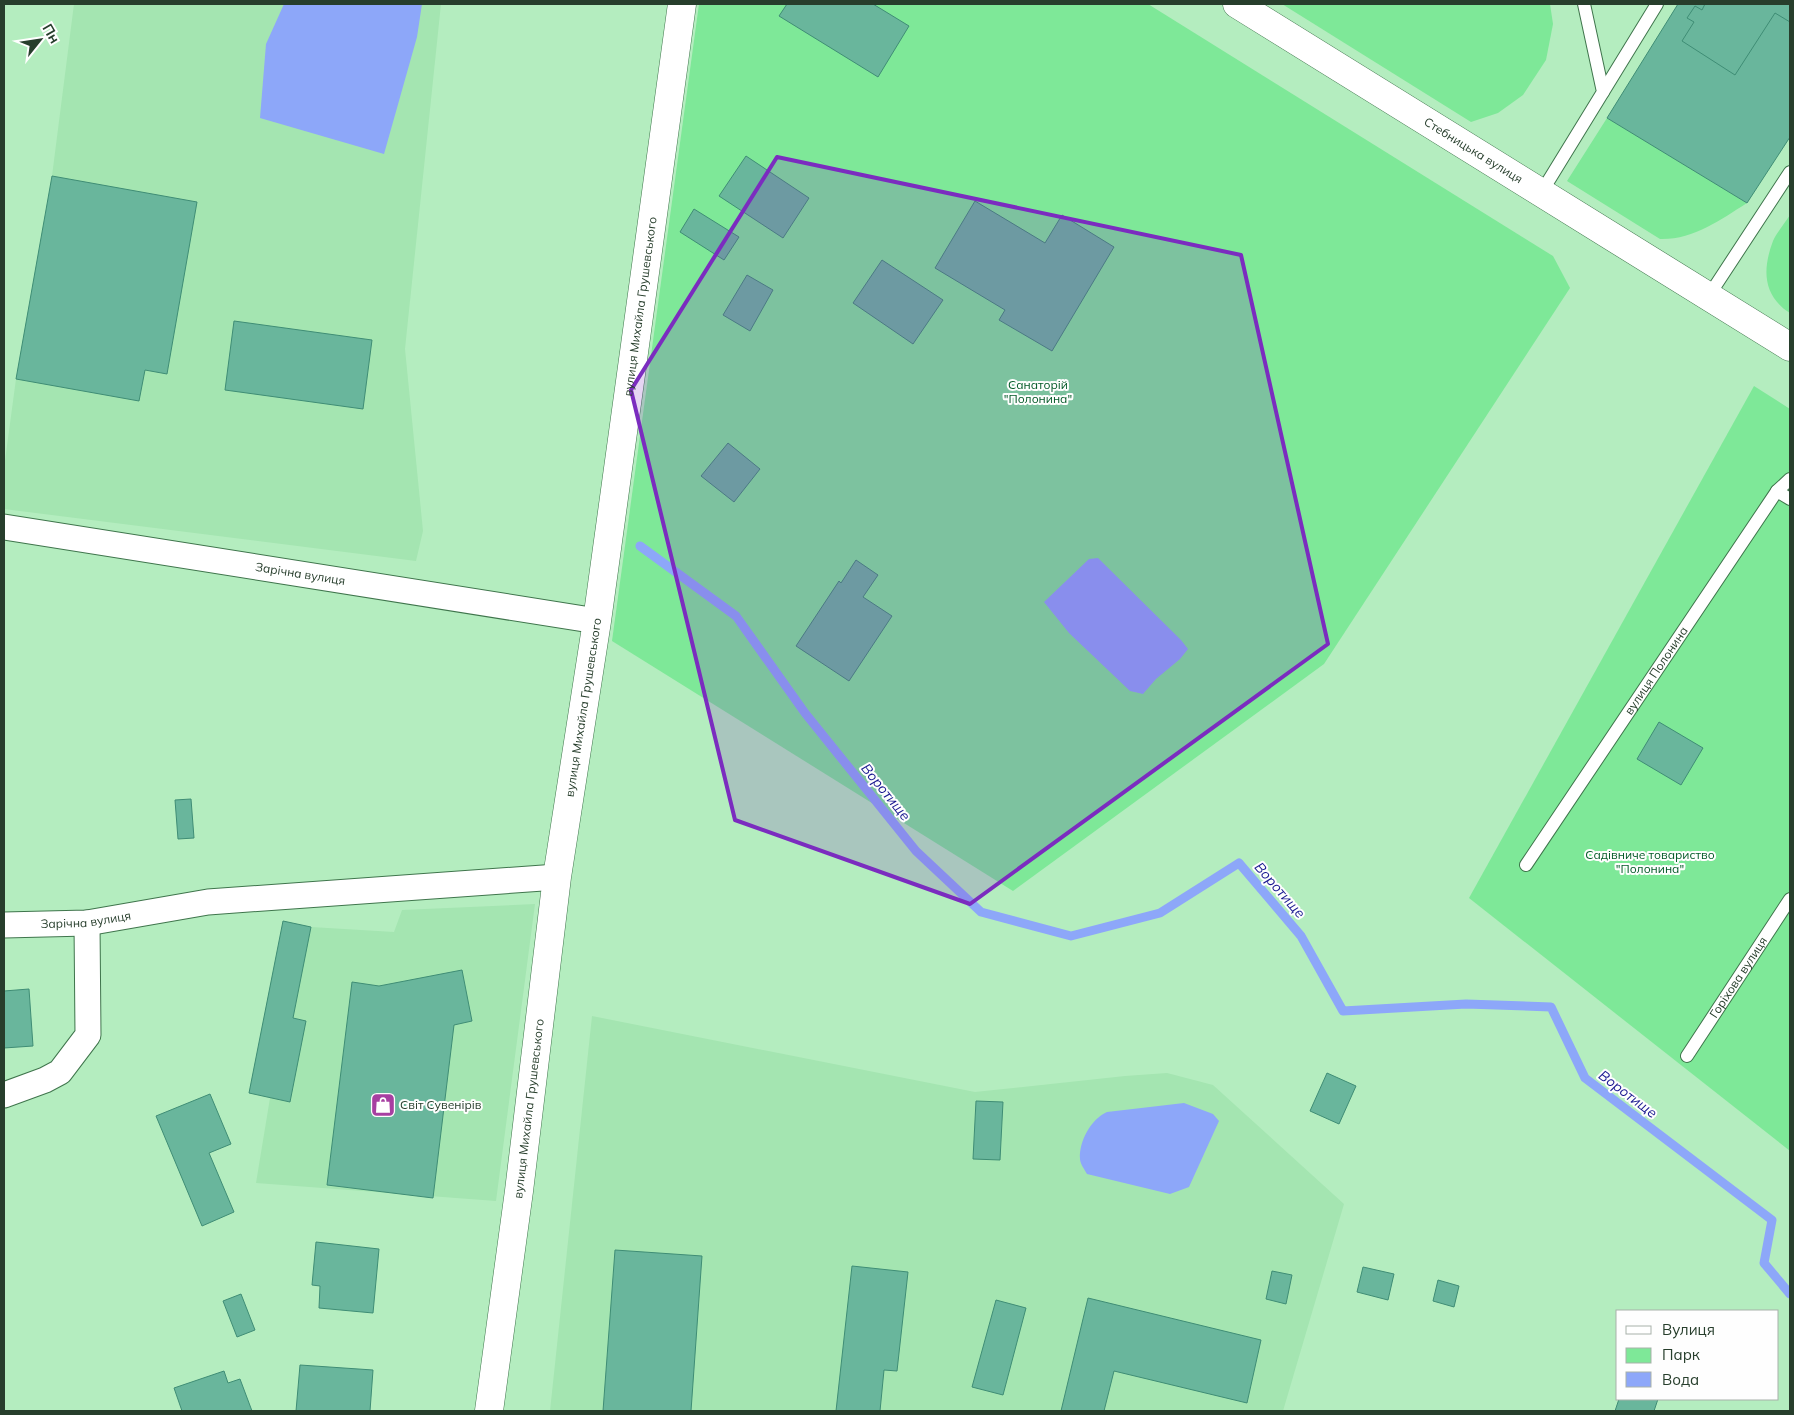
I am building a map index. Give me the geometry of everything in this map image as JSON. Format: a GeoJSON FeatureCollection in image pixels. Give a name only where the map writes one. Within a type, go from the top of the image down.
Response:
{"type":"FeatureCollection","features":[{"type":"Feature","properties":{"kind":"street","name":"вулиця Михайла Грушевського"},"geometry":{"type":"LineString","coordinates":[[489,1411],[519,1191],[557,877],[597,621],[682,4]]}},
{"type":"Feature","properties":{"kind":"street","name":"Стебницька вулиця"},"geometry":{"type":"LineString","coordinates":[[1237,4],[1790,348]]}},
{"type":"Feature","properties":{"kind":"street","name":"Зарічна вулиця"},"geometry":{"type":"LineString","coordinates":[[4,527],[597,621]]}},
{"type":"Feature","properties":{"kind":"street","name":"Зарічна вулиця"},"geometry":{"type":"LineString","coordinates":[[4,926],[87,923],[208,902],[557,877]]}},
{"type":"Feature","properties":{"kind":"street"},"geometry":{"type":"LineString","coordinates":[[4,1095],[60,1072],[88,1034],[87,923]]}},
{"type":"Feature","properties":{"kind":"lane"},"geometry":{"type":"LineString","coordinates":[[1584,4],[1603,92]]}},
{"type":"Feature","properties":{"kind":"lane"},"geometry":{"type":"LineString","coordinates":[[1541,193],[1657,4]]}},
{"type":"Feature","properties":{"kind":"lane"},"geometry":{"type":"LineString","coordinates":[[1708,297],[1790,172]]}},
{"type":"Feature","properties":{"kind":"lane","name":"вулиця Полонина"},"geometry":{"type":"LineString","coordinates":[[1526,865],[1777,491],[1790,479]]}},
{"type":"Feature","properties":{"kind":"lane"},"geometry":{"type":"LineString","coordinates":[[1777,491],[1790,500]]}},
{"type":"Feature","properties":{"kind":"lane","name":"Горіхова вулиця"},"geometry":{"type":"LineString","coordinates":[[1687,1056],[1790,899]]}},
{"type":"Feature","properties":{"kind":"highlighted area"},"geometry":{"type":"Polygon","coordinates":[[[777,157],[1241,255],[1328,644],[970,904],[735,820],[631,390],[777,157]]]}},
{"type":"Feature","properties":{"kind":"shaded area"},"geometry":{"type":"Polygon","coordinates":[[[74,4],[441,4],[405,349],[423,531],[416,561],[4,509],[4,468],[16,379],[52,176],[74,4]]]}},
{"type":"Feature","properties":{"kind":"shaded area"},"geometry":{"type":"Polygon","coordinates":[[[535,904],[496,1201],[256,1183],[270,1098],[249,1093],[283,921],[311,927],[394,932],[402,910],[535,904]]]}},
{"type":"Feature","properties":{"kind":"shaded area"},"geometry":{"type":"Polygon","coordinates":[[[592,1016],[975,1092],[1167,1073],[1213,1085],[1344,1204],[1283,1411],[550,1411],[592,1016]]]}},
{"type":"Feature","properties":{"kind":"green space","name":"Санаторій \"Полонина\""},"geometry":{"type":"Polygon","coordinates":[[[699,4],[1148,4],[1553,256],[1570,288],[1324,664],[1013,891],[612,641],[699,4]]]}},
{"type":"Feature","properties":{"kind":"green space"},"geometry":{"type":"Polygon","coordinates":[[[1282,4],[1550,4],[1553,24],[1546,60],[1523,95],[1498,113],[1471,122],[1282,4]]]}},
{"type":"Feature","properties":{"kind":"green space"},"geometry":{"type":"Polygon","coordinates":[[[1607,118],[1747,203],[1695,233],[1660,239],[1567,181],[1607,118]]]}},
{"type":"Feature","properties":{"kind":"green space"},"geometry":{"type":"Polygon","coordinates":[[[1790,215],[1790,313],[1774,299],[1767,282],[1766,272],[1773,241],[1790,215]]]}},
{"type":"Feature","properties":{"kind":"green space","name":"Садівниче товариство \"Полонина\""},"geometry":{"type":"Polygon","coordinates":[[[1754,386],[1790,409],[1790,1151],[1469,898],[1754,386]]]}},
{"type":"Feature","properties":{"kind":"water"},"geometry":{"type":"Polygon","coordinates":[[[284,4],[422,4],[417,37],[384,154],[260,118],[266,44],[284,4]]]}},
{"type":"Feature","properties":{"kind":"water"},"geometry":{"type":"Polygon","coordinates":[[[1098,558],[1188,649],[1143,694],[1130,691],[1069,633],[1044,602],[1089,559],[1098,558]]]}},
{"type":"Feature","properties":{"kind":"water"},"geometry":{"type":"Polygon","coordinates":[[[1184,1103],[1213,1114],[1219,1121],[1189,1187],[1170,1194],[1087,1174],[1080,1161],[1080,1152],[1087,1131],[1101,1115],[1107,1112],[1184,1103]]]}},
{"type":"Feature","properties":{"kind":"building"},"geometry":{"type":"Polygon","coordinates":[[[787,4],[873,4],[909,26],[878,77],[779,16],[787,4]]]}},
{"type":"Feature","properties":{"kind":"building"},"geometry":{"type":"Polygon","coordinates":[[[1678,4],[1790,4],[1790,137],[1747,203],[1607,118],[1678,4]]]}},
{"type":"Feature","properties":{"kind":"building"},"geometry":{"type":"Polygon","coordinates":[[[1705,4],[1790,4],[1790,22],[1775,13],[1735,75],[1682,41],[1694,22],[1687,18],[1695,6],[1702,10],[1705,4]]]}},
{"type":"Feature","properties":{"kind":"building"},"geometry":{"type":"Polygon","coordinates":[[[746,156],[809,198],[783,238],[719,196],[746,156]]]}},
{"type":"Feature","properties":{"kind":"building"},"geometry":{"type":"Polygon","coordinates":[[[52,176],[197,202],[167,374],[145,370],[139,401],[16,379],[52,176]]]}},
{"type":"Feature","properties":{"kind":"building"},"geometry":{"type":"Polygon","coordinates":[[[975,201],[1045,243],[1062,215],[1114,247],[1052,351],[999,320],[1005,310],[935,268],[975,201]]]}},
{"type":"Feature","properties":{"kind":"building"},"geometry":{"type":"Polygon","coordinates":[[[694,209],[739,237],[724,260],[680,232],[694,209]]]}},
{"type":"Feature","properties":{"kind":"building"},"geometry":{"type":"Polygon","coordinates":[[[882,260],[943,300],[913,344],[853,303],[882,260]]]}},
{"type":"Feature","properties":{"kind":"building"},"geometry":{"type":"Polygon","coordinates":[[[747,275],[773,290],[750,331],[723,315],[747,275]]]}},
{"type":"Feature","properties":{"kind":"building"},"geometry":{"type":"Polygon","coordinates":[[[234,321],[372,340],[363,409],[225,390],[234,321]]]}},
{"type":"Feature","properties":{"kind":"building"},"geometry":{"type":"Polygon","coordinates":[[[728,443],[760,469],[734,502],[701,476],[728,443]]]}},
{"type":"Feature","properties":{"kind":"building"},"geometry":{"type":"Polygon","coordinates":[[[856,560],[878,575],[863,597],[892,616],[849,681],[796,646],[839,581],[841,583],[856,560]]]}},
{"type":"Feature","properties":{"kind":"building"},"geometry":{"type":"Polygon","coordinates":[[[1659,722],[1703,748],[1681,785],[1637,759],[1659,722]]]}},
{"type":"Feature","properties":{"kind":"building"},"geometry":{"type":"Polygon","coordinates":[[[191,799],[194,838],[178,839],[175,800],[191,799]]]}},
{"type":"Feature","properties":{"kind":"building"},"geometry":{"type":"Polygon","coordinates":[[[283,921],[311,927],[293,1018],[306,1021],[290,1102],[249,1093],[283,921]]]}},
{"type":"Feature","properties":{"kind":"building"},"geometry":{"type":"Polygon","coordinates":[[[462,970],[472,1021],[454,1025],[433,1198],[327,1185],[352,982],[379,986],[462,970]]]}},
{"type":"Feature","properties":{"kind":"building"},"geometry":{"type":"Polygon","coordinates":[[[29,989],[33,1046],[4,1048],[4,991],[29,989]]]}},
{"type":"Feature","properties":{"kind":"building"},"geometry":{"type":"Polygon","coordinates":[[[1327,1073],[1356,1086],[1339,1124],[1310,1111],[1327,1073]]]}},
{"type":"Feature","properties":{"kind":"building"},"geometry":{"type":"Polygon","coordinates":[[[210,1094],[231,1144],[209,1153],[234,1212],[202,1226],[156,1116],[210,1094]]]}},
{"type":"Feature","properties":{"kind":"building"},"geometry":{"type":"Polygon","coordinates":[[[976,1101],[1003,1102],[1000,1160],[973,1159],[976,1101]]]}},
{"type":"Feature","properties":{"kind":"building"},"geometry":{"type":"Polygon","coordinates":[[[316,1242],[379,1249],[373,1313],[319,1308],[320,1286],[312,1285],[316,1242]]]}},
{"type":"Feature","properties":{"kind":"building"},"geometry":{"type":"Polygon","coordinates":[[[615,1250],[702,1256],[691,1411],[603,1411],[615,1250]]]}},
{"type":"Feature","properties":{"kind":"building"},"geometry":{"type":"Polygon","coordinates":[[[852,1266],[908,1272],[897,1371],[884,1370],[880,1411],[836,1411],[852,1266]]]}},
{"type":"Feature","properties":{"kind":"building"},"geometry":{"type":"Polygon","coordinates":[[[1363,1267],[1394,1274],[1388,1300],[1357,1292],[1363,1267]]]}},
{"type":"Feature","properties":{"kind":"building"},"geometry":{"type":"Polygon","coordinates":[[[1272,1271],[1292,1275],[1286,1304],[1266,1299],[1272,1271]]]}},
{"type":"Feature","properties":{"kind":"building"},"geometry":{"type":"Polygon","coordinates":[[[1438,1280],[1459,1286],[1454,1307],[1433,1301],[1438,1280]]]}},
{"type":"Feature","properties":{"kind":"building"},"geometry":{"type":"Polygon","coordinates":[[[241,1294],[255,1330],[237,1337],[223,1301],[241,1294]]]}},
{"type":"Feature","properties":{"kind":"building"},"geometry":{"type":"Polygon","coordinates":[[[1088,1298],[1261,1340],[1247,1403],[1114,1371],[1104,1411],[1061,1411],[1088,1298]]]}},
{"type":"Feature","properties":{"kind":"building"},"geometry":{"type":"Polygon","coordinates":[[[996,1300],[1026,1308],[1003,1395],[972,1387],[996,1300]]]}},
{"type":"Feature","properties":{"kind":"building"},"geometry":{"type":"Polygon","coordinates":[[[300,1365],[373,1370],[370,1411],[296,1411],[300,1365]]]}},
{"type":"Feature","properties":{"kind":"building"},"geometry":{"type":"Polygon","coordinates":[[[224,1371],[228,1383],[240,1379],[252,1411],[182,1411],[174,1388],[224,1371]]]}},
{"type":"Feature","properties":{"kind":"building"},"geometry":{"type":"Polygon","coordinates":[[[1619,1400],[1658,1400],[1654,1411],[1615,1411],[1619,1400]]]}},
{"type":"Feature","properties":{"kind":"waterway","name":"Воротище"},"geometry":{"type":"LineString","coordinates":[[640,546],[736,616],[805,713],[916,851],[981,912],[1071,936],[1160,913],[1239,863],[1301,936],[1343,1011],[1466,1004],[1551,1007],[1585,1078],[1772,1220],[1764,1263],[1790,1294]]}},
{"type":"Feature","properties":{"kind":"place","name":"Світ Сувенірів"},"geometry":{"type":"Point","coordinates":[383,1105]}}]}
